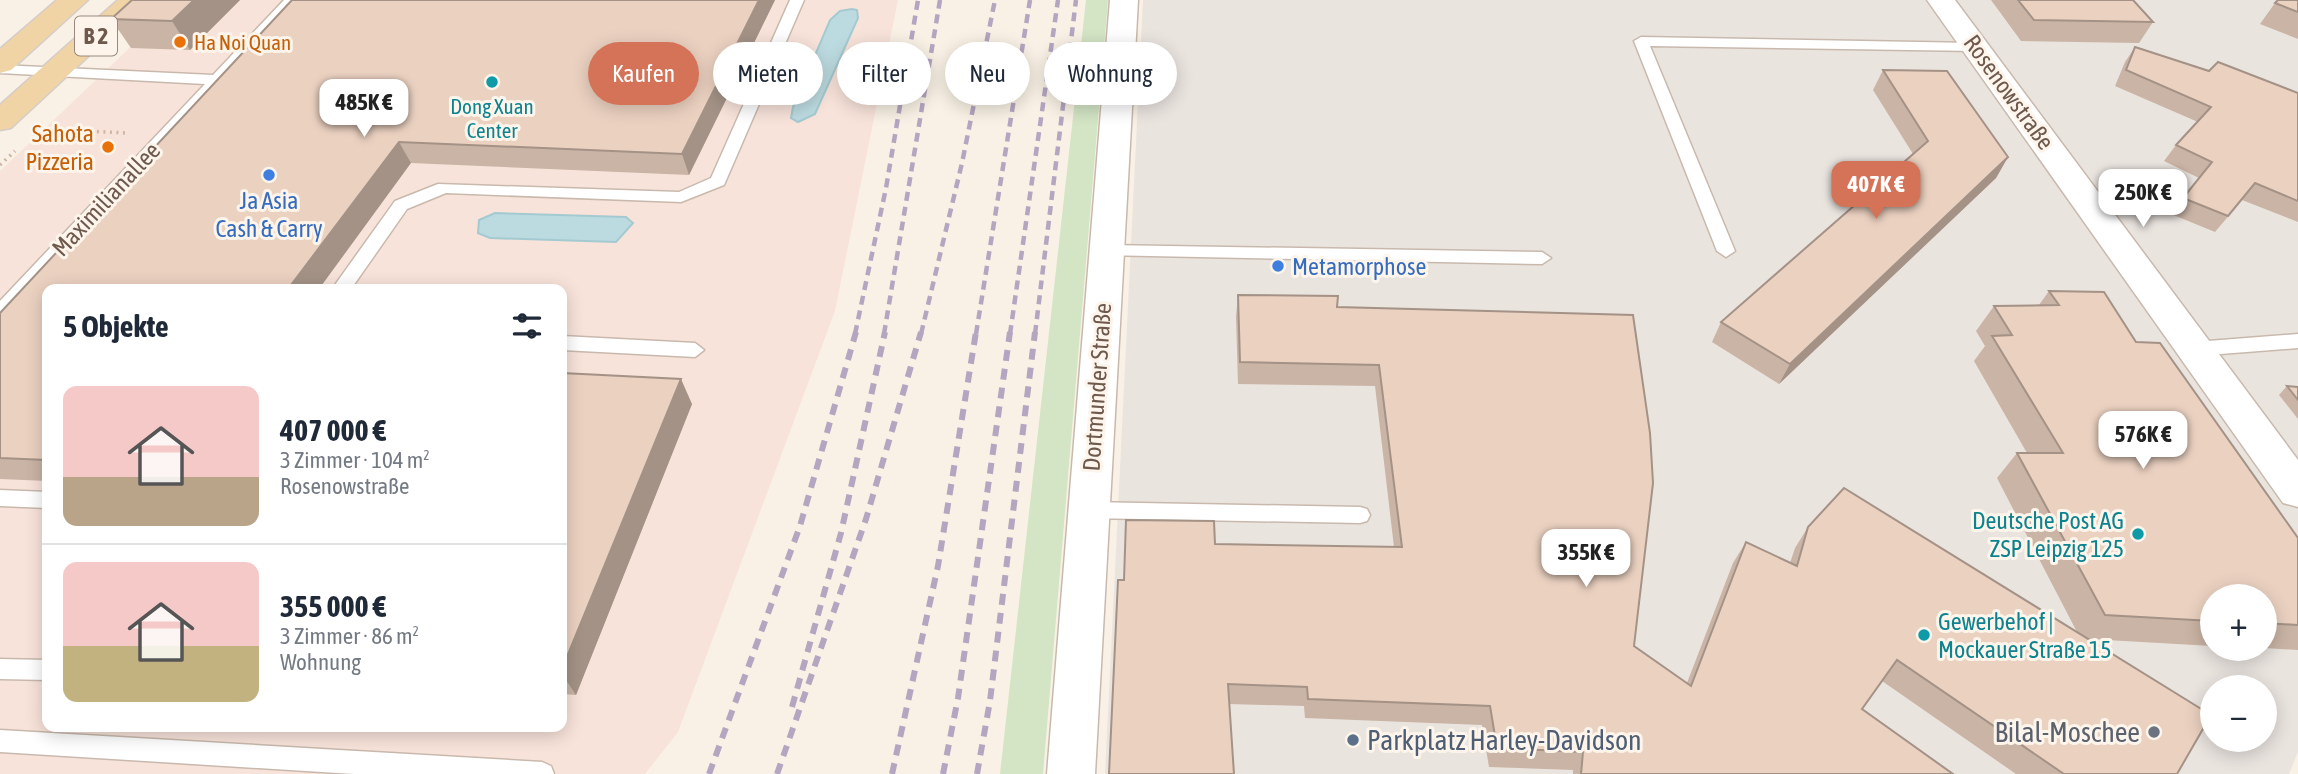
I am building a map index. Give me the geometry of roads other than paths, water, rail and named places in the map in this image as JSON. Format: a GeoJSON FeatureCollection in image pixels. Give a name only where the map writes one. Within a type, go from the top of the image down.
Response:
{"type":"FeatureCollection","features":[{"type":"Feature","properties":{"kind":"main road","name":"B 2"},"geometry":{"type":"LineString","coordinates":[[0,66],[74,0]]}},
{"type":"Feature","properties":{"kind":"main road","name":"B 2"},"geometry":{"type":"LineString","coordinates":[[0,121],[135,0]]}},
{"type":"Feature","properties":{"kind":"street","name":"Dortmunder Straße"},"geometry":{"type":"LineString","coordinates":[[1071,774],[1124,0]]}},
{"type":"Feature","properties":{"kind":"street","name":"Rosenowstraße"},"geometry":{"type":"LineString","coordinates":[[1941,0],[2298,491]]}},
{"type":"Feature","properties":{"kind":"lane","name":"Maximilianallee"},"geometry":{"type":"LineString","coordinates":[[0,312],[292,0]]}},
{"type":"Feature","properties":{"kind":"lane"},"geometry":{"type":"LineString","coordinates":[[345,284],[401,205],[444,188],[681,197],[718,181],[797,0]]}},
{"type":"Feature","properties":{"kind":"lane"},"geometry":{"type":"LineString","coordinates":[[1726,251],[1641,41],[1976,47]]}},
{"type":"Feature","properties":{"kind":"lane"},"geometry":{"type":"LineString","coordinates":[[0,66],[56,72],[216,80]]}},
{"type":"Feature","properties":{"kind":"lane"},"geometry":{"type":"LineString","coordinates":[[1107,251],[1542,258]]}},
{"type":"Feature","properties":{"kind":"lane"},"geometry":{"type":"LineString","coordinates":[[2195,349],[2298,341]]}},
{"type":"Feature","properties":{"kind":"lane"},"geometry":{"type":"LineString","coordinates":[[567,343],[695,350]]}},
{"type":"Feature","properties":{"kind":"lane"},"geometry":{"type":"LineString","coordinates":[[0,498],[42,500]]}},
{"type":"Feature","properties":{"kind":"lane"},"geometry":{"type":"LineString","coordinates":[[1088,510],[1360,515]]}},
{"type":"Feature","properties":{"kind":"lane"},"geometry":{"type":"LineString","coordinates":[[0,669],[42,670]]}},
{"type":"Feature","properties":{"kind":"lane"},"geometry":{"type":"LineString","coordinates":[[0,741],[542,774]]}},
{"type":"Feature","properties":{"kind":"water"},"geometry":{"type":"Polygon","coordinates":[[[857,10],[858,18],[847,42],[837,42],[837,65],[823,96],[823,42],[821,42],[830,20],[840,11],[857,10]]]}},
{"type":"Feature","properties":{"kind":"water"},"geometry":{"type":"Polygon","coordinates":[[[819,105],[815,114],[798,122],[791,118],[793,107],[819,105]]]}},
{"type":"Feature","properties":{"kind":"water"},"geometry":{"type":"Polygon","coordinates":[[[495,213],[626,217],[633,223],[616,242],[490,238],[478,233],[479,220],[495,213]]]}},
{"type":"Feature","properties":{"kind":"railway"},"geometry":{"type":"LineString","coordinates":[[855,334],[886,188],[918,0]]}},
{"type":"Feature","properties":{"kind":"railway"},"geometry":{"type":"LineString","coordinates":[[884,334],[940,0]]}},
{"type":"Feature","properties":{"kind":"railway"},"geometry":{"type":"LineString","coordinates":[[921,334],[962,163],[995,0]]}},
{"type":"Feature","properties":{"kind":"railway"},"geometry":{"type":"LineString","coordinates":[[976,334],[1030,0]]}},
{"type":"Feature","properties":{"kind":"railway"},"geometry":{"type":"LineString","coordinates":[[1010,334],[1058,0]]}},
{"type":"Feature","properties":{"kind":"railway"},"geometry":{"type":"LineString","coordinates":[[1035,334],[1076,0]]}},
{"type":"Feature","properties":{"kind":"railway"},"geometry":{"type":"LineString","coordinates":[[709,774],[800,526],[856,332]]}},
{"type":"Feature","properties":{"kind":"railway"},"geometry":{"type":"LineString","coordinates":[[792,707],[841,533],[885,332]]}},
{"type":"Feature","properties":{"kind":"railway"},"geometry":{"type":"LineString","coordinates":[[777,774],[866,519],[921,332]]}},
{"type":"Feature","properties":{"kind":"railway"},"geometry":{"type":"LineString","coordinates":[[892,774],[938,566],[976,332]]}},
{"type":"Feature","properties":{"kind":"railway"},"geometry":{"type":"LineString","coordinates":[[943,774],[958,698],[1010,332]]}},
{"type":"Feature","properties":{"kind":"railway"},"geometry":{"type":"LineString","coordinates":[[977,774],[990,701],[1035,332]]}},
{"type":"Feature","properties":{"kind":"place","name":"Ha Noi Quan"},"geometry":{"type":"Point","coordinates":[180,42]}},
{"type":"Feature","properties":{"kind":"place","name":"Dong Xuan Center"},"geometry":{"type":"Point","coordinates":[492,82]}},
{"type":"Feature","properties":{"kind":"place","name":"Sahota Pizzeria"},"geometry":{"type":"Point","coordinates":[108,147]}},
{"type":"Feature","properties":{"kind":"place","name":"Ja Asia Cash & Carry"},"geometry":{"type":"Point","coordinates":[269,175]}},
{"type":"Feature","properties":{"kind":"place","name":"Metamorphose"},"geometry":{"type":"Point","coordinates":[1278,266]}},
{"type":"Feature","properties":{"kind":"place","name":"Deutsche Post AG ZSP Leipzig 125"},"geometry":{"type":"Point","coordinates":[2138,534]}},
{"type":"Feature","properties":{"kind":"place","name":"Gewerbehof | Mockauer Straße 15"},"geometry":{"type":"Point","coordinates":[1924,635]}},
{"type":"Feature","properties":{"kind":"place","name":"Bilal-Moschee"},"geometry":{"type":"Point","coordinates":[2154,732]}},
{"type":"Feature","properties":{"kind":"place","name":"Parkplatz Harley-Davidson"},"geometry":{"type":"Point","coordinates":[1353,740]}}]}
